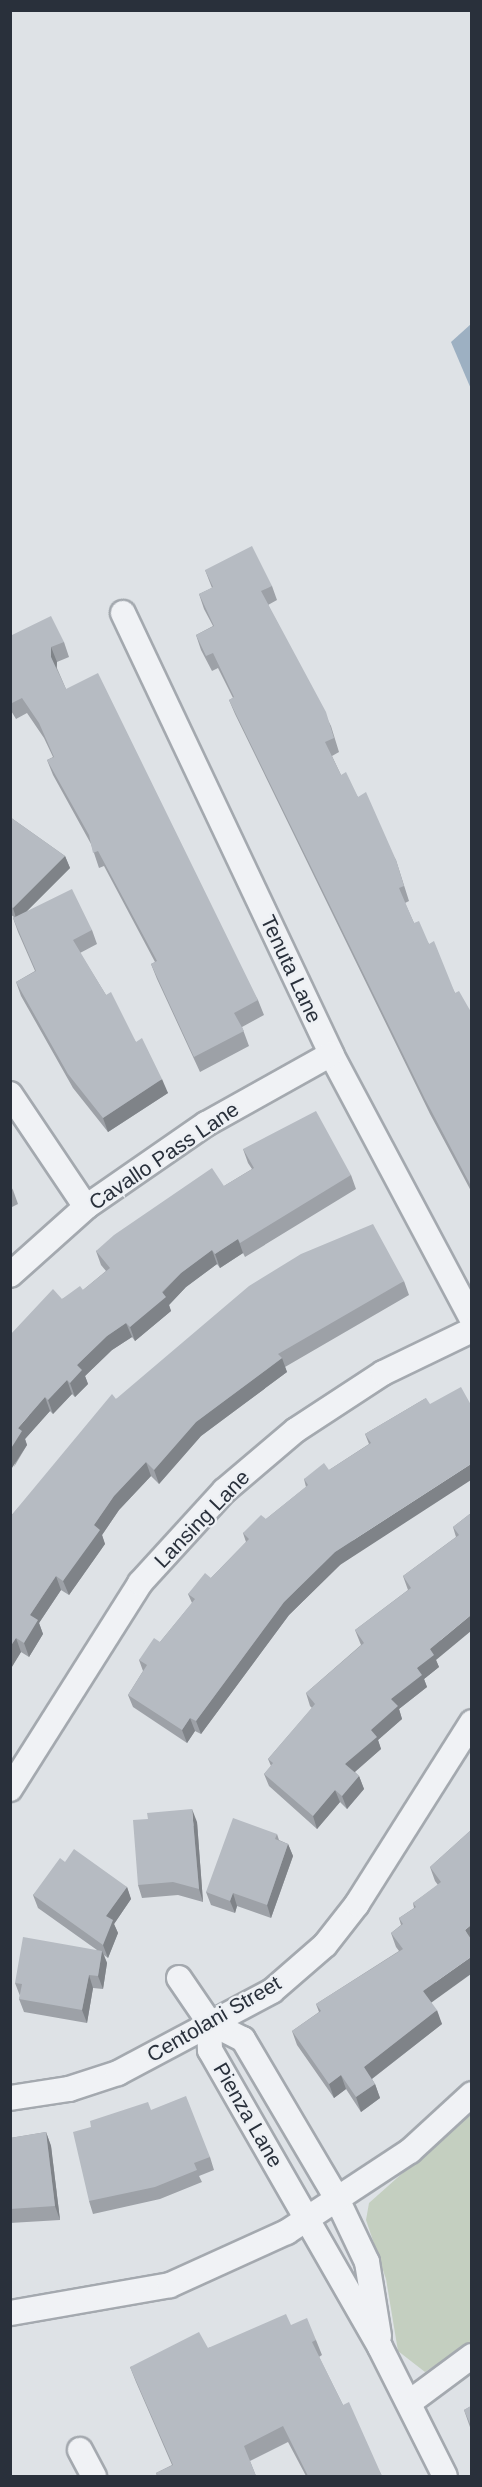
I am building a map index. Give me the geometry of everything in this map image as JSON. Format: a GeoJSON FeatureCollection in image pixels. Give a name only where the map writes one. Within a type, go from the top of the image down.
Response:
{"type":"FeatureCollection","features":[{"type":"Feature","properties":{"kind":"street","name":"Tenuta Lane"},"geometry":{"type":"LineString","coordinates":[[123,613],[331,1054],[471,1319]]}},
{"type":"Feature","properties":{"kind":"street","name":"Cavallo Pass Lane"},"geometry":{"type":"LineString","coordinates":[[10,1275],[86,1207],[206,1124],[331,1054]]}},
{"type":"Feature","properties":{"kind":"street"},"geometry":{"type":"LineString","coordinates":[[10,1094],[86,1207]]}},
{"type":"Feature","properties":{"kind":"street","name":"Lansing Lane"},"geometry":{"type":"LineString","coordinates":[[10,1790],[140,1583],[224,1491],[306,1424],[383,1373],[471,1329]]}},
{"type":"Feature","properties":{"kind":"street","name":"Centolani Street"},"geometry":{"type":"LineString","coordinates":[[10,2098],[69,2089],[118,2073],[209,2022],[272,1991],[325,1945],[357,1904],[471,1722]]}},
{"type":"Feature","properties":{"kind":"street"},"geometry":{"type":"LineString","coordinates":[[179,1978],[209,2022]]}},
{"type":"Feature","properties":{"kind":"street","name":"Pienza Lane"},"geometry":{"type":"LineString","coordinates":[[380,2347],[367,2262],[336,2197],[243,2039],[209,2022],[210,2050],[380,2347],[410,2402],[445,2476]]}},
{"type":"Feature","properties":{"kind":"street"},"geometry":{"type":"LineString","coordinates":[[10,2313],[170,2285],[287,2232],[306,2216],[410,2151],[471,2094]]}},
{"type":"Feature","properties":{"kind":"street"},"geometry":{"type":"LineString","coordinates":[[410,2402],[471,2355]]}},
{"type":"Feature","properties":{"kind":"street"},"geometry":{"type":"LineString","coordinates":[[80,2450],[94,2476]]}},
{"type":"Feature","properties":{"kind":"green space"},"geometry":{"type":"Polygon","coordinates":[[[471,2112],[471,2342],[425,2372],[398,2351],[386,2279],[366,2220],[369,2203],[471,2112]]]}},
{"type":"Feature","properties":{"kind":"water"},"geometry":{"type":"Polygon","coordinates":[[[471,324],[471,389],[451,342],[471,324]]]}},
{"type":"Feature","properties":{"kind":"building"},"geometry":{"type":"Polygon","coordinates":[[[252,546],[272,586],[261,591],[326,712],[334,738],[325,742],[341,775],[346,772],[358,797],[366,792],[396,860],[404,886],[399,888],[414,923],[419,921],[429,944],[434,941],[455,993],[459,991],[471,1012],[471,1186],[425,1099],[229,700],[234,697],[213,653],[206,656],[196,635],[214,626],[199,594],[213,587],[205,570],[252,546]]]}},
{"type":"Feature","properties":{"kind":"building"},"geometry":{"type":"Polygon","coordinates":[[[51,616],[64,642],[51,647],[51,657],[66,689],[98,673],[258,1000],[234,1013],[244,1031],[194,1057],[151,964],[157,961],[98,851],[93,853],[89,835],[47,760],[54,757],[39,723],[22,698],[10,704],[10,636],[51,616]]]}},
{"type":"Feature","properties":{"kind":"building"},"geometry":{"type":"Polygon","coordinates":[[[10,817],[65,856],[13,908],[10,906],[10,817]]]}},
{"type":"Feature","properties":{"kind":"building"},"geometry":{"type":"Polygon","coordinates":[[[72,889],[92,930],[73,940],[106,995],[111,992],[136,1042],[142,1038],[162,1079],[103,1118],[68,1074],[16,982],[36,971],[13,918],[72,889]]]}},
{"type":"Feature","properties":{"kind":"building"},"geometry":{"type":"Polygon","coordinates":[[[316,1111],[351,1175],[240,1243],[238,1239],[215,1254],[212,1250],[181,1273],[162,1292],[166,1297],[130,1327],[126,1323],[107,1336],[77,1365],[82,1370],[70,1383],[67,1380],[48,1400],[45,1397],[18,1428],[22,1431],[10,1450],[10,1335],[53,1289],[62,1299],[80,1286],[83,1290],[110,1268],[96,1251],[114,1235],[212,1168],[224,1186],[254,1168],[243,1149],[316,1111]]]}},
{"type":"Feature","properties":{"kind":"building"},"geometry":{"type":"Polygon","coordinates":[[[373,1224],[404,1281],[278,1354],[282,1358],[196,1422],[154,1470],[146,1462],[114,1496],[94,1525],[100,1530],[63,1581],[56,1576],[30,1615],[38,1620],[24,1643],[16,1638],[10,1647],[10,1517],[112,1394],[116,1399],[249,1286],[301,1254],[373,1224]]]}},
{"type":"Feature","properties":{"kind":"building"},"geometry":{"type":"Polygon","coordinates":[[[461,1387],[471,1405],[471,1464],[335,1552],[284,1602],[196,1721],[190,1718],[182,1730],[128,1695],[147,1665],[139,1660],[154,1638],[160,1642],[195,1599],[188,1594],[205,1573],[211,1578],[249,1539],[243,1533],[261,1515],[266,1519],[308,1485],[304,1479],[324,1463],[329,1470],[371,1443],[365,1434],[426,1398],[430,1404],[461,1387]]]}},
{"type":"Feature","properties":{"kind":"building"},"geometry":{"type":"Polygon","coordinates":[[[471,1513],[471,1615],[430,1649],[434,1655],[417,1668],[422,1675],[391,1699],[398,1706],[371,1730],[377,1737],[345,1764],[359,1776],[342,1796],[335,1790],[313,1816],[264,1774],[273,1763],[268,1759],[315,1704],[306,1693],[364,1643],[355,1630],[411,1588],[403,1576],[459,1535],[453,1527],[471,1513]]]}},
{"type":"Feature","properties":{"kind":"building"},"geometry":{"type":"Polygon","coordinates":[[[192,1809],[199,1889],[173,1882],[138,1885],[133,1820],[148,1819],[147,1813],[192,1809]]]}},
{"type":"Feature","properties":{"kind":"building"},"geometry":{"type":"Polygon","coordinates":[[[233,1818],[277,1834],[275,1839],[288,1844],[267,1905],[233,1893],[230,1901],[206,1892],[233,1818]]]}},
{"type":"Feature","properties":{"kind":"building"},"geometry":{"type":"Polygon","coordinates":[[[471,1830],[471,1925],[465,1930],[471,1939],[471,1957],[423,1991],[437,2010],[364,2067],[375,2084],[356,2097],[341,2075],[329,2084],[292,2031],[321,2011],[316,2004],[403,1949],[391,1933],[403,1924],[399,1918],[416,1907],[413,1903],[441,1882],[430,1867],[471,1830]]]}},
{"type":"Feature","properties":{"kind":"building"},"geometry":{"type":"Polygon","coordinates":[[[74,1849],[127,1887],[106,1916],[113,1920],[103,1945],[33,1895],[60,1858],[65,1862],[74,1849]]]}},
{"type":"Feature","properties":{"kind":"building"},"geometry":{"type":"Polygon","coordinates":[[[23,1937],[102,1951],[98,1976],[89,1975],[82,2010],[19,1999],[22,1984],[15,1983],[23,1937]]]}},
{"type":"Feature","properties":{"kind":"building"},"geometry":{"type":"Polygon","coordinates":[[[186,2096],[210,2157],[194,2163],[197,2170],[155,2187],[89,2201],[73,2132],[91,2127],[90,2121],[148,2102],[151,2110],[186,2096]]]}},
{"type":"Feature","properties":{"kind":"building"},"geometry":{"type":"Polygon","coordinates":[[[46,2132],[55,2206],[10,2209],[10,2138],[46,2132]]]}},
{"type":"Feature","properties":{"kind":"building"},"geometry":{"type":"Polygon","coordinates":[[[286,2314],[291,2325],[307,2318],[316,2340],[312,2342],[343,2405],[349,2402],[382,2476],[308,2476],[283,2426],[244,2446],[256,2476],[158,2476],[156,2473],[173,2465],[130,2367],[199,2332],[208,2348],[286,2314]]]}},
{"type":"Feature","properties":{"kind":"building"},"geometry":{"type":"Polygon","coordinates":[[[471,2406],[471,2426],[464,2410],[471,2406]]]}}]}
